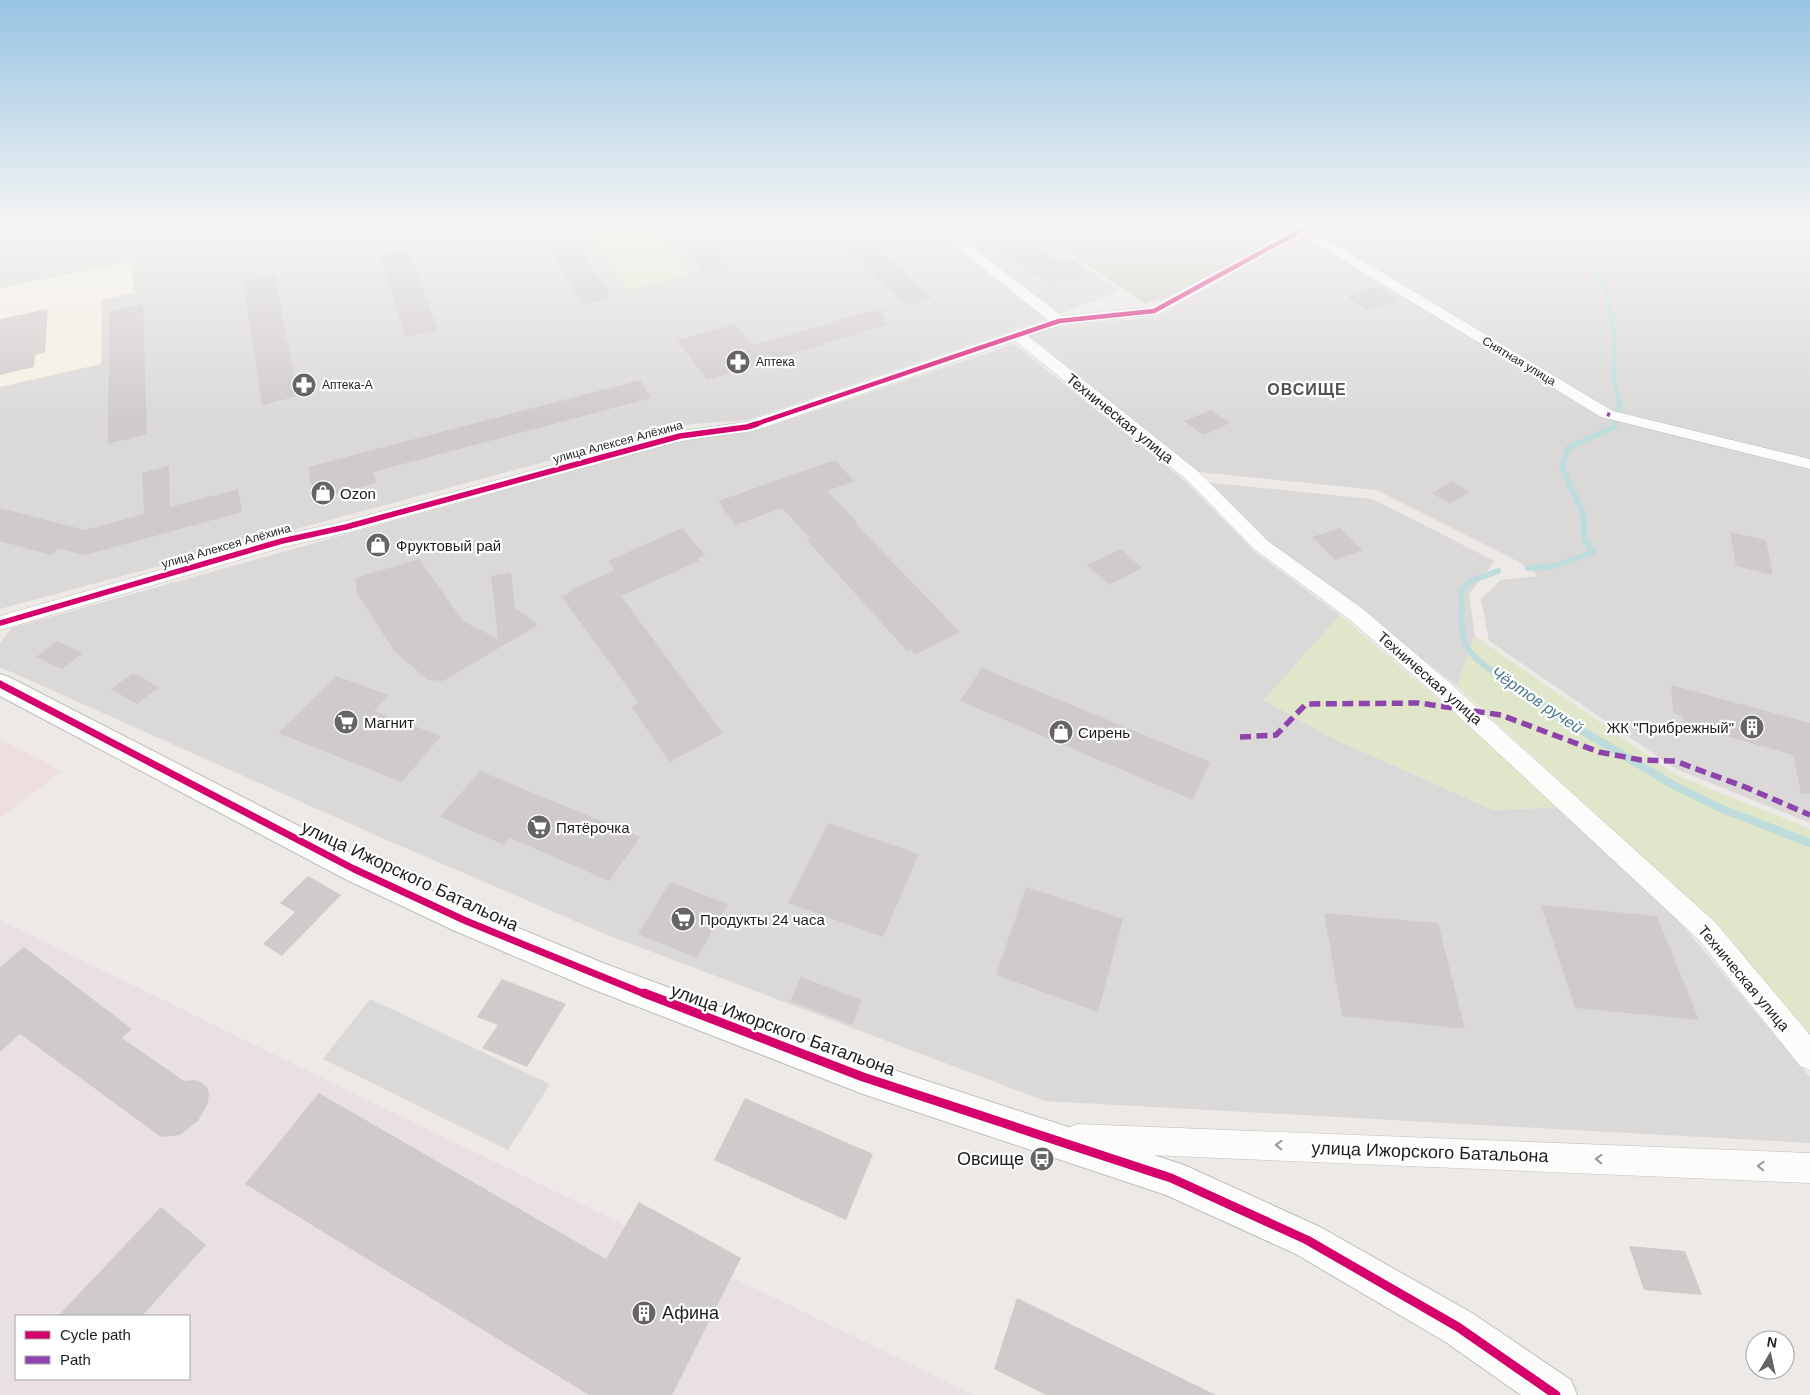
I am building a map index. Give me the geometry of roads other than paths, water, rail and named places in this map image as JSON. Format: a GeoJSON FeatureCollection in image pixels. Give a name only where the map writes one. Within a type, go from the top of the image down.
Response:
{"type":"FeatureCollection","features":[{"type":"Feature","properties":{"kind":"street"},"geometry":{"type":"LineString","coordinates":[[1019,290],[1059,321]]}},
{"type":"Feature","properties":{"kind":"street","name":"улица Алексея Алёхина"},"geometry":{"type":"LineString","coordinates":[[0,623],[282,541],[346,527],[680,436],[746,427],[1059,321],[1154,311],[1192,290]]}},
{"type":"Feature","properties":{"kind":"street","name":"Снятная улица"},"geometry":{"type":"LineString","coordinates":[[1408,290],[1609,415],[1810,464]]}},
{"type":"Feature","properties":{"kind":"street","name":"Техническая улица"},"geometry":{"type":"LineString","coordinates":[[1016,335],[1193,476],[1261,545],[1356,614],[1444,690],[1707,931],[1810,1056]]}},
{"type":"Feature","properties":{"kind":"street","name":"улица Ижорского Батальона"},"geometry":{"type":"LineString","coordinates":[[0,684],[354,869],[466,921],[607,979],[863,1077],[1170,1178],[1307,1240],[1458,1327],[1556,1395]]}},
{"type":"Feature","properties":{"kind":"street","name":"улица Ижорского Батальона"},"geometry":{"type":"LineString","coordinates":[[1050,1137],[1810,1168]]}},
{"type":"Feature","properties":{"kind":"waterway","name":"Чёртов ручей"},"geometry":{"type":"LineString","coordinates":[[1606,290],[1615,337],[1614,380],[1620,405],[1615,425]]}},
{"type":"Feature","properties":{"kind":"waterway","name":"Чёртов ручей"},"geometry":{"type":"LineString","coordinates":[[1528,568],[1554,566],[1593,552],[1584,538],[1584,515],[1562,467],[1568,448],[1614,427],[1615,424]]}},
{"type":"Feature","properties":{"kind":"waterway","name":"Чёртов ручей"},"geometry":{"type":"LineString","coordinates":[[1498,571],[1471,581],[1461,590],[1462,632],[1466,645],[1476,658],[1500,677]]}},
{"type":"Feature","properties":{"kind":"waterway","name":"Чёртов ручей"},"geometry":{"type":"LineString","coordinates":[[1499,676],[1571,724],[1675,786],[1722,809],[1810,843]]}},
{"type":"Feature","properties":{"kind":"place","name":"Аптека"},"geometry":{"type":"Point","coordinates":[738,362]}},
{"type":"Feature","properties":{"kind":"place","name":"Аптека-А"},"geometry":{"type":"Point","coordinates":[304,385]}},
{"type":"Feature","properties":{"kind":"place","name":"Ozon"},"geometry":{"type":"Point","coordinates":[323,493]}},
{"type":"Feature","properties":{"kind":"place","name":"Фруктовый рай"},"geometry":{"type":"Point","coordinates":[378,545]}},
{"type":"Feature","properties":{"kind":"place","name":"Магнит"},"geometry":{"type":"Point","coordinates":[346,722]}},
{"type":"Feature","properties":{"kind":"place","name":"ЖК \"Прибрежный\""},"geometry":{"type":"Point","coordinates":[1752,727]}},
{"type":"Feature","properties":{"kind":"place","name":"Сирень"},"geometry":{"type":"Point","coordinates":[1061,732]}},
{"type":"Feature","properties":{"kind":"place","name":"Пятёрочка"},"geometry":{"type":"Point","coordinates":[539,827]}},
{"type":"Feature","properties":{"kind":"place","name":"Продукты 24 часа"},"geometry":{"type":"Point","coordinates":[683,919]}},
{"type":"Feature","properties":{"kind":"place","name":"Овсище"},"geometry":{"type":"Point","coordinates":[1042,1159]}},
{"type":"Feature","properties":{"kind":"place","name":"Афина"},"geometry":{"type":"Point","coordinates":[644,1313]}},
{"type":"Feature","properties":{"kind":"district","name":"ОВСИЩЕ"},"geometry":{"type":"Point","coordinates":[1307,389]}}]}
